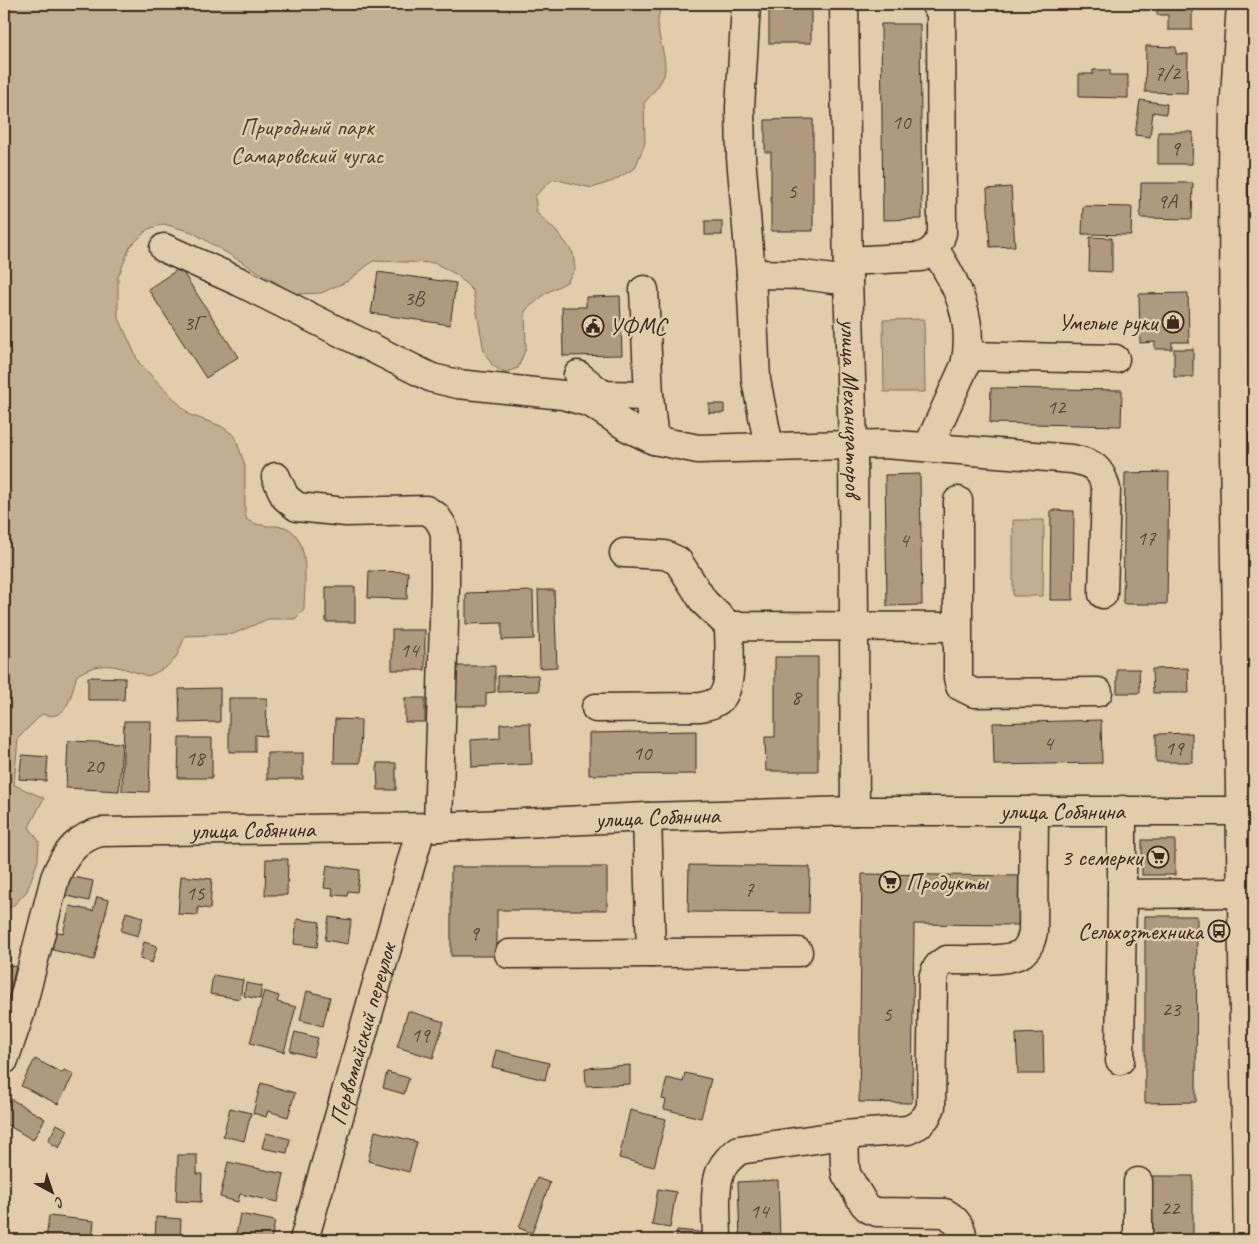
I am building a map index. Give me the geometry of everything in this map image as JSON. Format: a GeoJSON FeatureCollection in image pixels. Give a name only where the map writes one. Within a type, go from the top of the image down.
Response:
{"type":"FeatureCollection","features":[{"type":"Feature","properties":{"kind":"street"},"geometry":{"type":"LineString","coordinates":[[746,4],[740,108],[741,157],[751,274],[756,380],[769,447]]}},
{"type":"Feature","properties":{"kind":"street","name":"улица Механизаторов"},"geometry":{"type":"LineString","coordinates":[[844,4],[853,444],[855,811]]}},
{"type":"Feature","properties":{"kind":"street"},"geometry":{"type":"LineString","coordinates":[[751,274],[803,275],[833,279],[848,270],[921,257],[929,254],[940,243],[942,233],[941,12],[935,4]]}},
{"type":"Feature","properties":{"kind":"street"},"geometry":{"type":"LineString","coordinates":[[1241,4],[1233,158],[1244,451],[1241,811],[1248,1240]]}},
{"type":"Feature","properties":{"kind":"street"},"geometry":{"type":"LineString","coordinates":[[164,248],[240,282],[432,378],[458,384],[576,398],[590,403],[654,440],[698,449],[885,444],[1072,458],[1085,461],[1096,467],[1103,477],[1106,489],[1103,594]]}},
{"type":"Feature","properties":{"kind":"street"},"geometry":{"type":"LineString","coordinates":[[928,447],[965,365],[967,356],[967,329],[964,309],[950,272],[934,249]]}},
{"type":"Feature","properties":{"kind":"street"},"geometry":{"type":"LineString","coordinates":[[644,290],[649,396],[654,440]]}},
{"type":"Feature","properties":{"kind":"street"},"geometry":{"type":"LineString","coordinates":[[967,356],[1115,359]]}},
{"type":"Feature","properties":{"kind":"street"},"geometry":{"type":"LineString","coordinates":[[578,375],[599,392],[606,395],[649,396]]}},
{"type":"Feature","properties":{"kind":"street","name":"Первомайский переулок"},"geometry":{"type":"LineString","coordinates":[[276,477],[285,497],[297,507],[346,512],[426,510],[436,516],[443,526],[445,536],[445,587],[429,827],[304,1240]]}},
{"type":"Feature","properties":{"kind":"street"},"geometry":{"type":"LineString","coordinates":[[958,501],[957,627],[958,678],[960,686],[974,693],[1098,692]]}},
{"type":"Feature","properties":{"kind":"street"},"geometry":{"type":"LineString","coordinates":[[624,553],[665,555],[678,561],[704,602],[729,626],[957,627]]}},
{"type":"Feature","properties":{"kind":"street"},"geometry":{"type":"LineString","coordinates":[[596,708],[701,707],[714,704],[722,696],[728,685],[729,626]]}},
{"type":"Feature","properties":{"kind":"street"},"geometry":{"type":"LineString","coordinates":[[717,1240],[717,1188],[721,1171],[728,1160],[739,1150],[844,1135],[908,1130],[918,1125],[926,1117],[931,1107],[933,979],[935,970],[940,963],[948,960],[1008,958],[1021,954],[1030,945],[1033,932],[1034,810]]}},
{"type":"Feature","properties":{"kind":"street"},"geometry":{"type":"LineString","coordinates":[[1120,1060],[1122,810]]}},
{"type":"Feature","properties":{"kind":"street","name":"улица Собянина"},"geometry":{"type":"LineString","coordinates":[[4,1060],[20,1014],[55,878],[61,864],[78,843],[92,834],[101,832],[429,827],[647,817],[855,811],[1241,811]]}},
{"type":"Feature","properties":{"kind":"street"},"geometry":{"type":"LineString","coordinates":[[647,817],[651,953]]}},
{"type":"Feature","properties":{"kind":"street"},"geometry":{"type":"LineString","coordinates":[[1122,894],[1242,893]]}},
{"type":"Feature","properties":{"kind":"street"},"geometry":{"type":"LineString","coordinates":[[509,954],[798,952]]}},
{"type":"Feature","properties":{"kind":"street"},"geometry":{"type":"LineString","coordinates":[[844,1135],[846,1174],[869,1209],[878,1212],[945,1213],[953,1217],[960,1226],[963,1240]]}},
{"type":"Feature","properties":{"kind":"street"},"geometry":{"type":"LineString","coordinates":[[1138,1182],[1138,1240]]}},
{"type":"Feature","properties":{"kind":"green space","name":"Природный парк Самаровский чугас"},"geometry":{"type":"Polygon","coordinates":[[[4,4],[663,4],[659,13],[658,29],[665,61],[665,70],[660,83],[644,103],[645,143],[635,168],[613,181],[592,188],[553,179],[535,196],[537,213],[560,235],[573,253],[575,269],[567,282],[546,293],[525,311],[526,348],[518,368],[504,373],[492,365],[484,351],[473,291],[457,275],[435,263],[373,261],[348,281],[321,293],[295,294],[192,232],[164,224],[148,229],[130,247],[118,277],[118,316],[139,363],[190,415],[221,426],[235,436],[245,466],[245,514],[247,520],[260,525],[285,527],[294,533],[299,541],[305,564],[304,610],[295,619],[268,619],[233,634],[185,636],[179,652],[172,662],[163,669],[148,676],[112,666],[96,667],[77,675],[70,698],[63,711],[51,716],[42,714],[18,738],[14,785],[44,798],[29,827],[39,841],[38,860],[27,891],[15,904],[4,911],[4,4]]]}},
{"type":"Feature","properties":{"kind":"green space"},"geometry":{"type":"Polygon","coordinates":[[[924,319],[925,392],[884,392],[883,320],[924,319]]]}},
{"type":"Feature","properties":{"kind":"green space"},"geometry":{"type":"Polygon","coordinates":[[[1013,520],[1044,520],[1043,596],[1013,596],[1013,520]]]}},
{"type":"Feature","properties":{"kind":"building"},"geometry":{"type":"Polygon","coordinates":[[[769,4],[811,4],[811,43],[769,43],[769,4]]]}},
{"type":"Feature","properties":{"kind":"building"},"geometry":{"type":"Polygon","coordinates":[[[1157,4],[1192,4],[1192,30],[1168,30],[1168,15],[1157,15],[1157,4]]]}},
{"type":"Feature","properties":{"kind":"building"},"geometry":{"type":"Polygon","coordinates":[[[881,24],[920,24],[922,219],[883,220],[881,24]]]}},
{"type":"Feature","properties":{"kind":"building"},"geometry":{"type":"Polygon","coordinates":[[[1146,46],[1176,47],[1176,54],[1188,54],[1187,93],[1145,92],[1146,46]]]}},
{"type":"Feature","properties":{"kind":"building"},"geometry":{"type":"Polygon","coordinates":[[[1093,70],[1110,70],[1110,75],[1128,75],[1128,98],[1079,97],[1079,74],[1093,74],[1093,70]]]}},
{"type":"Feature","properties":{"kind":"building"},"geometry":{"type":"Polygon","coordinates":[[[1140,100],[1167,104],[1166,114],[1153,112],[1150,137],[1135,135],[1140,100]]]}},
{"type":"Feature","properties":{"kind":"building"},"geometry":{"type":"Polygon","coordinates":[[[813,119],[813,231],[771,231],[771,152],[765,152],[765,120],[813,119]]]}},
{"type":"Feature","properties":{"kind":"building"},"geometry":{"type":"Polygon","coordinates":[[[1158,132],[1193,132],[1192,164],[1158,164],[1158,132]]]}},
{"type":"Feature","properties":{"kind":"building"},"geometry":{"type":"Polygon","coordinates":[[[1141,183],[1193,183],[1192,219],[1140,218],[1141,183]]]}},
{"type":"Feature","properties":{"kind":"building"},"geometry":{"type":"Polygon","coordinates":[[[1011,187],[1015,246],[990,247],[987,189],[1011,187]]]}},
{"type":"Feature","properties":{"kind":"building"},"geometry":{"type":"Polygon","coordinates":[[[1083,206],[1132,207],[1131,235],[1082,234],[1083,206]]]}},
{"type":"Feature","properties":{"kind":"building"},"geometry":{"type":"Polygon","coordinates":[[[705,221],[722,221],[722,235],[705,235],[705,221]]]}},
{"type":"Feature","properties":{"kind":"building"},"geometry":{"type":"Polygon","coordinates":[[[1090,237],[1112,238],[1112,272],[1089,271],[1090,237]]]}},
{"type":"Feature","properties":{"kind":"building"},"geometry":{"type":"Polygon","coordinates":[[[180,268],[238,357],[206,378],[148,289],[180,268]]]}},
{"type":"Feature","properties":{"kind":"building"},"geometry":{"type":"Polygon","coordinates":[[[378,272],[456,283],[450,325],[371,313],[378,272]]]}},
{"type":"Feature","properties":{"kind":"building"},"geometry":{"type":"Polygon","coordinates":[[[1188,293],[1189,342],[1172,342],[1172,349],[1155,349],[1155,342],[1140,343],[1139,294],[1188,293]]]}},
{"type":"Feature","properties":{"kind":"building"},"geometry":{"type":"Polygon","coordinates":[[[620,296],[622,355],[563,356],[562,307],[586,307],[586,297],[620,296]]]}},
{"type":"Feature","properties":{"kind":"building"},"geometry":{"type":"Polygon","coordinates":[[[1174,349],[1193,349],[1193,377],[1174,377],[1174,349]]]}},
{"type":"Feature","properties":{"kind":"building"},"geometry":{"type":"Polygon","coordinates":[[[991,388],[1122,390],[1121,426],[990,423],[991,388]]]}},
{"type":"Feature","properties":{"kind":"building"},"geometry":{"type":"Polygon","coordinates":[[[709,404],[724,404],[724,413],[709,413],[709,404]]]}},
{"type":"Feature","properties":{"kind":"building"},"geometry":{"type":"Polygon","coordinates":[[[1169,472],[1167,604],[1123,604],[1125,473],[1169,472]]]}},
{"type":"Feature","properties":{"kind":"building"},"geometry":{"type":"Polygon","coordinates":[[[920,474],[922,605],[887,606],[885,475],[920,474]]]}},
{"type":"Feature","properties":{"kind":"building"},"geometry":{"type":"Polygon","coordinates":[[[1051,510],[1074,511],[1073,600],[1050,600],[1051,510]]]}},
{"type":"Feature","properties":{"kind":"building"},"geometry":{"type":"Polygon","coordinates":[[[369,571],[408,572],[407,599],[368,598],[369,571]]]}},
{"type":"Feature","properties":{"kind":"building"},"geometry":{"type":"Polygon","coordinates":[[[326,587],[355,587],[355,622],[326,622],[326,587]]]}},
{"type":"Feature","properties":{"kind":"building"},"geometry":{"type":"Polygon","coordinates":[[[538,590],[554,590],[557,667],[540,668],[538,590]]]}},
{"type":"Feature","properties":{"kind":"building"},"geometry":{"type":"Polygon","coordinates":[[[533,591],[534,639],[502,640],[502,623],[466,624],[466,593],[533,591]]]}},
{"type":"Feature","properties":{"kind":"building"},"geometry":{"type":"Polygon","coordinates":[[[392,630],[425,630],[425,670],[392,670],[392,630]]]}},
{"type":"Feature","properties":{"kind":"building"},"geometry":{"type":"Polygon","coordinates":[[[775,657],[818,657],[818,771],[766,771],[765,737],[775,737],[775,657]]]}},
{"type":"Feature","properties":{"kind":"building"},"geometry":{"type":"Polygon","coordinates":[[[453,666],[495,666],[495,692],[486,693],[486,706],[453,706],[453,666]]]}},
{"type":"Feature","properties":{"kind":"building"},"geometry":{"type":"Polygon","coordinates":[[[1188,668],[1189,693],[1153,693],[1152,669],[1188,668]]]}},
{"type":"Feature","properties":{"kind":"building"},"geometry":{"type":"Polygon","coordinates":[[[1117,669],[1139,669],[1140,693],[1117,693],[1117,669]]]}},
{"type":"Feature","properties":{"kind":"building"},"geometry":{"type":"Polygon","coordinates":[[[538,675],[539,691],[498,692],[498,676],[538,675]]]}},
{"type":"Feature","properties":{"kind":"building"},"geometry":{"type":"Polygon","coordinates":[[[88,677],[125,678],[124,700],[88,700],[88,677]]]}},
{"type":"Feature","properties":{"kind":"building"},"geometry":{"type":"Polygon","coordinates":[[[220,688],[220,722],[180,723],[179,689],[220,688]]]}},
{"type":"Feature","properties":{"kind":"building"},"geometry":{"type":"Polygon","coordinates":[[[229,698],[267,698],[266,736],[255,735],[255,752],[229,752],[229,698]]]}},
{"type":"Feature","properties":{"kind":"building"},"geometry":{"type":"Polygon","coordinates":[[[405,698],[425,698],[425,722],[405,722],[405,698]]]}},
{"type":"Feature","properties":{"kind":"building"},"geometry":{"type":"Polygon","coordinates":[[[335,719],[361,720],[360,763],[334,763],[335,719]]]}},
{"type":"Feature","properties":{"kind":"building"},"geometry":{"type":"Polygon","coordinates":[[[1101,720],[1102,763],[994,765],[993,723],[1101,720]]]}},
{"type":"Feature","properties":{"kind":"building"},"geometry":{"type":"Polygon","coordinates":[[[124,721],[151,721],[149,792],[122,791],[124,721]]]}},
{"type":"Feature","properties":{"kind":"building"},"geometry":{"type":"Polygon","coordinates":[[[530,723],[532,764],[472,767],[471,740],[500,738],[500,724],[530,723]]]}},
{"type":"Feature","properties":{"kind":"building"},"geometry":{"type":"Polygon","coordinates":[[[696,731],[696,774],[589,775],[589,733],[696,731]]]}},
{"type":"Feature","properties":{"kind":"building"},"geometry":{"type":"Polygon","coordinates":[[[1192,733],[1192,762],[1156,762],[1156,734],[1192,733]]]}},
{"type":"Feature","properties":{"kind":"building"},"geometry":{"type":"Polygon","coordinates":[[[179,738],[212,738],[212,778],[178,778],[179,738]]]}},
{"type":"Feature","properties":{"kind":"building"},"geometry":{"type":"Polygon","coordinates":[[[68,741],[122,743],[119,791],[66,788],[68,741]]]}},
{"type":"Feature","properties":{"kind":"building"},"geometry":{"type":"Polygon","coordinates":[[[267,753],[303,753],[303,779],[267,779],[267,753]]]}},
{"type":"Feature","properties":{"kind":"building"},"geometry":{"type":"Polygon","coordinates":[[[22,755],[48,757],[46,781],[19,779],[22,755]]]}},
{"type":"Feature","properties":{"kind":"building"},"geometry":{"type":"Polygon","coordinates":[[[377,763],[396,763],[396,790],[378,790],[377,763]]]}},
{"type":"Feature","properties":{"kind":"building","name":"3 семерки"},"geometry":{"type":"Polygon","coordinates":[[[1142,840],[1175,840],[1175,875],[1142,875],[1142,840]]]}},
{"type":"Feature","properties":{"kind":"building"},"geometry":{"type":"Polygon","coordinates":[[[266,859],[288,859],[287,895],[265,895],[266,859]]]}},
{"type":"Feature","properties":{"kind":"building"},"geometry":{"type":"Polygon","coordinates":[[[327,865],[360,870],[357,892],[348,891],[347,896],[332,895],[333,889],[324,888],[327,865]]]}},
{"type":"Feature","properties":{"kind":"building"},"geometry":{"type":"Polygon","coordinates":[[[689,865],[810,867],[809,913],[688,912],[689,865]]]}},
{"type":"Feature","properties":{"kind":"building"},"geometry":{"type":"Polygon","coordinates":[[[451,867],[607,867],[607,910],[497,910],[497,956],[451,956],[451,867]]]}},
{"type":"Feature","properties":{"kind":"building"},"geometry":{"type":"Polygon","coordinates":[[[862,874],[1021,876],[1020,925],[914,924],[912,1103],[859,1102],[862,874]]]}},
{"type":"Feature","properties":{"kind":"building"},"geometry":{"type":"Polygon","coordinates":[[[68,876],[93,881],[89,901],[63,895],[68,876]]]}},
{"type":"Feature","properties":{"kind":"building"},"geometry":{"type":"Polygon","coordinates":[[[181,876],[212,879],[210,909],[198,907],[198,915],[178,914],[181,876]]]}},
{"type":"Feature","properties":{"kind":"building"},"geometry":{"type":"Polygon","coordinates":[[[97,897],[109,900],[94,960],[49,949],[54,931],[63,933],[70,906],[93,911],[97,897]]]}},
{"type":"Feature","properties":{"kind":"building"},"geometry":{"type":"Polygon","coordinates":[[[126,912],[143,917],[138,936],[121,931],[126,912]]]}},
{"type":"Feature","properties":{"kind":"building"},"geometry":{"type":"Polygon","coordinates":[[[1145,916],[1197,916],[1196,1102],[1145,1103],[1145,916]]]}},
{"type":"Feature","properties":{"kind":"building"},"geometry":{"type":"Polygon","coordinates":[[[329,917],[351,920],[348,944],[325,940],[329,917]]]}},
{"type":"Feature","properties":{"kind":"building"},"geometry":{"type":"Polygon","coordinates":[[[297,919],[320,922],[317,947],[294,944],[297,919]]]}},
{"type":"Feature","properties":{"kind":"building"},"geometry":{"type":"Polygon","coordinates":[[[144,942],[157,946],[152,963],[140,959],[144,942]]]}},
{"type":"Feature","properties":{"kind":"building"},"geometry":{"type":"Polygon","coordinates":[[[4,964],[16,967],[5,1011],[4,1011],[4,964]]]}},
{"type":"Feature","properties":{"kind":"building"},"geometry":{"type":"Polygon","coordinates":[[[213,975],[243,980],[240,999],[210,994],[213,975]]]}},
{"type":"Feature","properties":{"kind":"building"},"geometry":{"type":"Polygon","coordinates":[[[246,983],[262,986],[260,999],[244,996],[246,983]]]}},
{"type":"Feature","properties":{"kind":"building"},"geometry":{"type":"Polygon","coordinates":[[[264,991],[279,996],[277,1002],[296,1007],[284,1052],[250,1043],[264,991]]]}},
{"type":"Feature","properties":{"kind":"building"},"geometry":{"type":"Polygon","coordinates":[[[307,991],[330,997],[323,1026],[300,1020],[307,991]]]}},
{"type":"Feature","properties":{"kind":"building"},"geometry":{"type":"Polygon","coordinates":[[[408,1011],[444,1022],[433,1058],[397,1047],[408,1011]]]}},
{"type":"Feature","properties":{"kind":"building"},"geometry":{"type":"Polygon","coordinates":[[[295,1032],[318,1038],[313,1057],[290,1051],[295,1032]]]}},
{"type":"Feature","properties":{"kind":"building"},"geometry":{"type":"Polygon","coordinates":[[[1043,1033],[1044,1074],[1018,1074],[1016,1034],[1043,1033]]]}},
{"type":"Feature","properties":{"kind":"building"},"geometry":{"type":"Polygon","coordinates":[[[496,1050],[549,1063],[545,1080],[492,1067],[496,1050]]]}},
{"type":"Feature","properties":{"kind":"building"},"geometry":{"type":"Polygon","coordinates":[[[35,1059],[62,1073],[64,1070],[74,1074],[58,1104],[21,1086],[35,1059]]]}},
{"type":"Feature","properties":{"kind":"building"},"geometry":{"type":"Polygon","coordinates":[[[630,1065],[630,1084],[586,1086],[585,1068],[630,1065]]]}},
{"type":"Feature","properties":{"kind":"building"},"geometry":{"type":"Polygon","coordinates":[[[387,1072],[409,1078],[404,1094],[383,1088],[387,1072]]]}},
{"type":"Feature","properties":{"kind":"building"},"geometry":{"type":"Polygon","coordinates":[[[685,1073],[711,1079],[701,1118],[664,1109],[666,1100],[662,1099],[667,1078],[683,1082],[685,1073]]]}},
{"type":"Feature","properties":{"kind":"building"},"geometry":{"type":"Polygon","coordinates":[[[261,1083],[295,1093],[288,1117],[268,1111],[266,1117],[253,1113],[261,1083]]]}},
{"type":"Feature","properties":{"kind":"building"},"geometry":{"type":"Polygon","coordinates":[[[11,1099],[45,1119],[33,1140],[4,1123],[4,1112],[11,1099]]]}},
{"type":"Feature","properties":{"kind":"building"},"geometry":{"type":"Polygon","coordinates":[[[230,1108],[251,1113],[244,1141],[223,1136],[230,1108]]]}},
{"type":"Feature","properties":{"kind":"building"},"geometry":{"type":"Polygon","coordinates":[[[630,1110],[666,1119],[654,1167],[619,1158],[630,1110]]]}},
{"type":"Feature","properties":{"kind":"building"},"geometry":{"type":"Polygon","coordinates":[[[57,1124],[68,1130],[59,1148],[48,1141],[57,1124]]]}},
{"type":"Feature","properties":{"kind":"building"},"geometry":{"type":"Polygon","coordinates":[[[375,1131],[417,1142],[409,1172],[368,1161],[375,1131]]]}},
{"type":"Feature","properties":{"kind":"building"},"geometry":{"type":"Polygon","coordinates":[[[266,1133],[290,1139],[287,1153],[262,1148],[266,1133]]]}},
{"type":"Feature","properties":{"kind":"building"},"geometry":{"type":"Polygon","coordinates":[[[178,1155],[197,1155],[197,1174],[202,1174],[201,1202],[176,1201],[178,1155]]]}},
{"type":"Feature","properties":{"kind":"building"},"geometry":{"type":"Polygon","coordinates":[[[228,1162],[284,1174],[278,1202],[240,1194],[238,1202],[220,1197],[228,1162]]]}},
{"type":"Feature","properties":{"kind":"building"},"geometry":{"type":"Polygon","coordinates":[[[1148,1176],[1193,1176],[1193,1240],[1148,1240],[1148,1176]]]}},
{"type":"Feature","properties":{"kind":"building"},"geometry":{"type":"Polygon","coordinates":[[[537,1178],[550,1183],[532,1233],[519,1228],[537,1178]]]}},
{"type":"Feature","properties":{"kind":"building"},"geometry":{"type":"Polygon","coordinates":[[[778,1180],[780,1240],[740,1240],[738,1182],[778,1180]]]}},
{"type":"Feature","properties":{"kind":"building"},"geometry":{"type":"Polygon","coordinates":[[[658,1189],[676,1192],[670,1228],[652,1225],[658,1189]]]}},
{"type":"Feature","properties":{"kind":"building"},"geometry":{"type":"Polygon","coordinates":[[[240,1214],[275,1221],[271,1240],[235,1240],[240,1214]]]}},
{"type":"Feature","properties":{"kind":"building"},"geometry":{"type":"Polygon","coordinates":[[[49,1216],[94,1221],[92,1240],[46,1240],[49,1216]]]}},
{"type":"Feature","properties":{"kind":"building"},"geometry":{"type":"Polygon","coordinates":[[[156,1217],[181,1219],[180,1240],[155,1240],[156,1217]]]}},
{"type":"Feature","properties":{"kind":"building"},"geometry":{"type":"Polygon","coordinates":[[[677,1230],[708,1233],[707,1240],[676,1240],[677,1230]]]}},
{"type":"Feature","properties":{"kind":"place","name":"Умелые руки"},"geometry":{"type":"Point","coordinates":[1173,322]}},
{"type":"Feature","properties":{"kind":"place","name":"УФМС"},"geometry":{"type":"Point","coordinates":[593,326]}},
{"type":"Feature","properties":{"kind":"place","name":"3 семерки"},"geometry":{"type":"Point","coordinates":[1158,857]}},
{"type":"Feature","properties":{"kind":"place","name":"Продукты"},"geometry":{"type":"Point","coordinates":[890,882]}},
{"type":"Feature","properties":{"kind":"place","name":"Сельхозтехника"},"geometry":{"type":"Point","coordinates":[1219,931]}}]}
